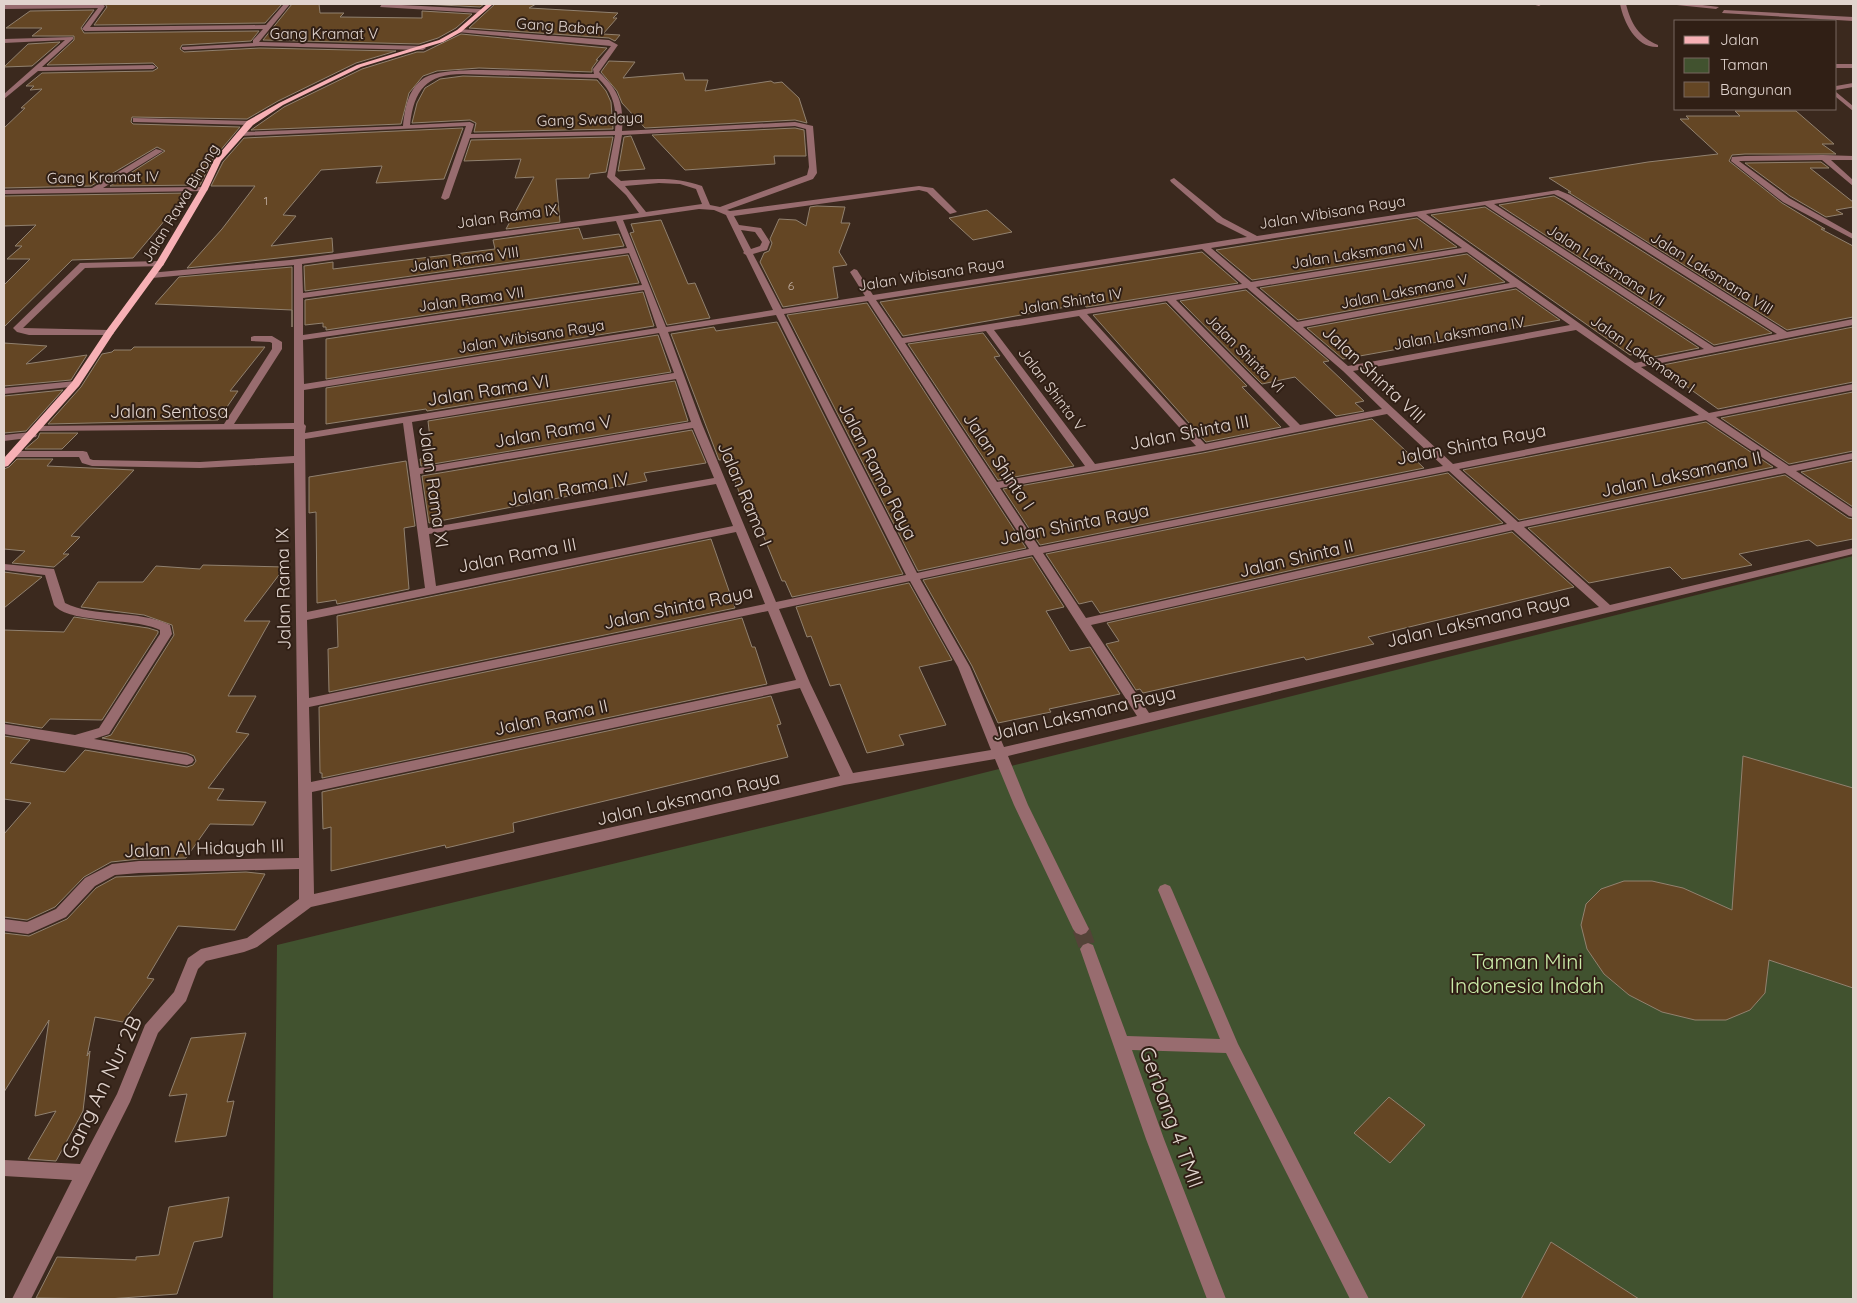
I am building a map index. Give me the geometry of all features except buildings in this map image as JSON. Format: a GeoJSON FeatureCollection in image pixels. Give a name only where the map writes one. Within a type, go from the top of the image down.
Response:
{"type":"FeatureCollection","features":[{"type":"Feature","properties":{"kind":"main road","name":"Jalan Rawa Binong"},"geometry":{"type":"LineString","coordinates":[[4,464],[35,432],[76,384],[109,333],[160,264],[204,189],[218,160],[250,123],[281,104],[358,66],[423,48],[441,41],[459,30],[480,10],[490,4]]}},
{"type":"Feature","properties":{"kind":"street"},"geometry":{"type":"LineString","coordinates":[[268,26],[287,4]]}},
{"type":"Feature","properties":{"kind":"street"},"geometry":{"type":"LineString","coordinates":[[1623,4],[1625,15],[1636,35],[1656,46]]}},
{"type":"Feature","properties":{"kind":"street"},"geometry":{"type":"LineString","coordinates":[[1670,4],[1714,5],[1736,20]]}},
{"type":"Feature","properties":{"kind":"street"},"geometry":{"type":"LineString","coordinates":[[4,7],[103,5]]}},
{"type":"Feature","properties":{"kind":"street","name":"Gang Kramat V"},"geometry":{"type":"LineString","coordinates":[[103,5],[85,29],[268,26]]}},
{"type":"Feature","properties":{"kind":"street"},"geometry":{"type":"LineString","coordinates":[[382,6],[480,10]]}},
{"type":"Feature","properties":{"kind":"street"},"geometry":{"type":"LineString","coordinates":[[1724,12],[1853,19]]}},
{"type":"Feature","properties":{"kind":"street","name":"Gang Kramat V"},"geometry":{"type":"LineString","coordinates":[[268,26],[254,43],[258,45],[364,45],[423,48]]}},
{"type":"Feature","properties":{"kind":"street","name":"Gang Babah"},"geometry":{"type":"LineString","coordinates":[[459,30],[612,43],[615,46],[596,66],[596,72],[600,76]]}},
{"type":"Feature","properties":{"kind":"street"},"geometry":{"type":"LineString","coordinates":[[4,41],[71,38],[4,97]]}},
{"type":"Feature","properties":{"kind":"street"},"geometry":{"type":"LineString","coordinates":[[184,48],[258,45]]}},
{"type":"Feature","properties":{"kind":"street"},"geometry":{"type":"LineString","coordinates":[[1837,66],[1853,66]]}},
{"type":"Feature","properties":{"kind":"street"},"geometry":{"type":"LineString","coordinates":[[35,70],[153,67]]}},
{"type":"Feature","properties":{"kind":"street"},"geometry":{"type":"LineString","coordinates":[[406,127],[410,100],[415,92],[434,76],[454,73],[560,77],[600,76],[613,90],[619,112],[618,133],[611,177],[629,193],[644,214]]}},
{"type":"Feature","properties":{"kind":"street"},"geometry":{"type":"LineString","coordinates":[[1839,88],[1853,85]]}},
{"type":"Feature","properties":{"kind":"street"},"geometry":{"type":"LineString","coordinates":[[1837,95],[1852,108]]}},
{"type":"Feature","properties":{"kind":"street"},"geometry":{"type":"LineString","coordinates":[[1837,107],[1852,108]]}},
{"type":"Feature","properties":{"kind":"street"},"geometry":{"type":"LineString","coordinates":[[136,120],[250,123]]}},
{"type":"Feature","properties":{"kind":"street"},"geometry":{"type":"LineString","coordinates":[[240,134],[469,124],[467,136],[445,198]]}},
{"type":"Feature","properties":{"kind":"street","name":"Gang Swadaya"},"geometry":{"type":"LineString","coordinates":[[467,136],[618,133],[795,124],[804,124],[810,128],[813,167],[813,174],[810,177],[725,212]]}},
{"type":"Feature","properties":{"kind":"street"},"geometry":{"type":"LineString","coordinates":[[94,190],[159,151]]}},
{"type":"Feature","properties":{"kind":"street"},"geometry":{"type":"LineString","coordinates":[[1823,157],[1853,184]]}},
{"type":"Feature","properties":{"kind":"street"},"geometry":{"type":"LineString","coordinates":[[1853,158],[1735,159],[1735,162],[1786,200],[1853,237]]}},
{"type":"Feature","properties":{"kind":"street"},"geometry":{"type":"LineString","coordinates":[[618,184],[659,180],[682,182],[699,188],[707,206]]}},
{"type":"Feature","properties":{"kind":"street"},"geometry":{"type":"LineString","coordinates":[[1174,180],[1220,220],[1257,239]]}},
{"type":"Feature","properties":{"kind":"street"},"geometry":{"type":"LineString","coordinates":[[725,212],[919,188],[930,190],[953,212]]}},
{"type":"Feature","properties":{"kind":"street","name":"Gang Kramat IV"},"geometry":{"type":"LineString","coordinates":[[4,192],[204,189]]}},
{"type":"Feature","properties":{"kind":"street","name":"Jalan Wibisana Raya"},"geometry":{"type":"LineString","coordinates":[[300,388],[1420,214],[1550,192],[1559,193],[1567,197]]}},
{"type":"Feature","properties":{"kind":"street","name":"Jalan Laksmana VIII"},"geometry":{"type":"LineString","coordinates":[[1567,197],[1783,334],[1853,322]]}},
{"type":"Feature","properties":{"kind":"street","name":"Jalan Laksmana VII"},"geometry":{"type":"LineString","coordinates":[[1487,203],[1711,349]]}},
{"type":"Feature","properties":{"kind":"street","name":"Jalan Rama IX"},"geometry":{"type":"LineString","coordinates":[[152,275],[298,262],[707,206],[725,212]]}},
{"type":"Feature","properties":{"kind":"street","name":"Jalan Rama Raya"},"geometry":{"type":"LineString","coordinates":[[725,212],[913,576],[964,667],[1021,805],[1081,929]]}},
{"type":"Feature","properties":{"kind":"street","name":"Jalan Laksmana I"},"geometry":{"type":"LineString","coordinates":[[1420,214],[1633,366],[1853,514]]}},
{"type":"Feature","properties":{"kind":"street","name":"Jalan Rama I"},"geometry":{"type":"LineString","coordinates":[[618,217],[647,287],[697,424],[804,683],[849,780]]}},
{"type":"Feature","properties":{"kind":"street"},"geometry":{"type":"LineString","coordinates":[[734,227],[758,230],[766,242],[764,248],[747,253]]}},
{"type":"Feature","properties":{"kind":"street","name":"Jalan Shinta VIII"},"geometry":{"type":"LineString","coordinates":[[1205,247],[1346,369],[1450,467],[1607,608]]}},
{"type":"Feature","properties":{"kind":"street","name":"Jalan Rama VIII"},"geometry":{"type":"LineString","coordinates":[[300,296],[632,250]]}},
{"type":"Feature","properties":{"kind":"street","name":"Jalan Laksmana VI"},"geometry":{"type":"LineString","coordinates":[[1248,284],[1469,250]]}},
{"type":"Feature","properties":{"kind":"street","name":"Jalan Rama IX"},"geometry":{"type":"LineString","coordinates":[[298,262],[300,296],[301,617],[306,788],[306,863],[314,901]]}},
{"type":"Feature","properties":{"kind":"street"},"geometry":{"type":"LineString","coordinates":[[109,333],[20,330],[18,328],[82,265],[160,264]]}},
{"type":"Feature","properties":{"kind":"street","name":"Jalan Shinta I"},"geometry":{"type":"LineString","coordinates":[[854,272],[1146,718]]}},
{"type":"Feature","properties":{"kind":"street","name":"Jalan Shinta IV"},"geometry":{"type":"LineString","coordinates":[[898,341],[1170,299],[1248,284]]}},
{"type":"Feature","properties":{"kind":"street","name":"Jalan Laksmana V"},"geometry":{"type":"LineString","coordinates":[[1297,325],[1517,284]]}},
{"type":"Feature","properties":{"kind":"street","name":"Jalan Rama VII"},"geometry":{"type":"LineString","coordinates":[[300,338],[647,287]]}},
{"type":"Feature","properties":{"kind":"street","name":"Jalan Shinta VI"},"geometry":{"type":"LineString","coordinates":[[1170,299],[1298,429]]}},
{"type":"Feature","properties":{"kind":"street"},"geometry":{"type":"LineString","coordinates":[[1081,313],[1203,448]]}},
{"type":"Feature","properties":{"kind":"street","name":"Jalan Laksmana IV"},"geometry":{"type":"LineString","coordinates":[[1346,369],[1577,327]]}},
{"type":"Feature","properties":{"kind":"street","name":"Jalan Shinta V"},"geometry":{"type":"LineString","coordinates":[[988,328],[1092,468]]}},
{"type":"Feature","properties":{"kind":"street"},"geometry":{"type":"LineString","coordinates":[[1633,366],[1783,334]]}},
{"type":"Feature","properties":{"kind":"street"},"geometry":{"type":"LineString","coordinates":[[227,427],[277,349],[277,342],[272,339],[254,339]]}},
{"type":"Feature","properties":{"kind":"street","name":"Jalan Rama VI"},"geometry":{"type":"LineString","coordinates":[[301,432],[407,419],[680,375]]}},
{"type":"Feature","properties":{"kind":"street"},"geometry":{"type":"LineString","coordinates":[[4,391],[76,384]]}},
{"type":"Feature","properties":{"kind":"street","name":"Jalan Shinta Raya"},"geometry":{"type":"LineString","coordinates":[[304,704],[913,576],[1853,387]]}},
{"type":"Feature","properties":{"kind":"street","name":"Jalan Shinta III"},"geometry":{"type":"LineString","coordinates":[[994,486],[1203,448],[1390,410]]}},
{"type":"Feature","properties":{"kind":"street","name":"Jalan Rama XI"},"geometry":{"type":"LineString","coordinates":[[407,419],[431,590]]}},
{"type":"Feature","properties":{"kind":"street","name":"Jalan Rama V"},"geometry":{"type":"LineString","coordinates":[[415,472],[697,424]]}},
{"type":"Feature","properties":{"kind":"street","name":"Jalan Sentosa"},"geometry":{"type":"LineString","coordinates":[[4,438],[35,432],[227,427],[301,432]]}},
{"type":"Feature","properties":{"kind":"street"},"geometry":{"type":"LineString","coordinates":[[14,454],[83,454],[86,461],[92,463],[232,464],[301,459]]}},
{"type":"Feature","properties":{"kind":"street","name":"Jalan Laksamana II"},"geometry":{"type":"LineString","coordinates":[[1515,526],[1853,456]]}},
{"type":"Feature","properties":{"kind":"street","name":"Jalan Rama IV"},"geometry":{"type":"LineString","coordinates":[[422,532],[720,480]]}},
{"type":"Feature","properties":{"kind":"street","name":"Jalan Shinta II"},"geometry":{"type":"LineString","coordinates":[[1083,624],[1515,526]]}},
{"type":"Feature","properties":{"kind":"street","name":"Jalan Rama III"},"geometry":{"type":"LineString","coordinates":[[301,617],[740,528]]}},
{"type":"Feature","properties":{"kind":"street","name":"Jalan Laksmana Raya"},"geometry":{"type":"LineString","coordinates":[[314,901],[849,780],[1000,753],[1853,551]]}},
{"type":"Feature","properties":{"kind":"street"},"geometry":{"type":"LineString","coordinates":[[4,567],[49,572],[60,605],[73,612],[147,621],[166,628],[166,634],[104,731],[75,740]]}},
{"type":"Feature","properties":{"kind":"street","name":"Jalan Rama II"},"geometry":{"type":"LineString","coordinates":[[306,788],[804,683]]}},
{"type":"Feature","properties":{"kind":"street"},"geometry":{"type":"LineString","coordinates":[[4,730],[75,740],[187,760]]}},
{"type":"Feature","properties":{"kind":"street","name":"Jalan Al Hidayah III"},"geometry":{"type":"LineString","coordinates":[[4,925],[28,928],[61,913],[90,882],[112,870],[139,867],[306,863]]}},
{"type":"Feature","properties":{"kind":"street"},"geometry":{"type":"LineString","coordinates":[[1165,890],[1231,1046],[1360,1299]]}},
{"type":"Feature","properties":{"kind":"street","name":"Gang An Nur 2B"},"geometry":{"type":"LineString","coordinates":[[21,1299],[124,1097],[151,1030],[182,992],[188,974],[196,959],[214,951],[244,946],[314,901]]}},
{"type":"Feature","properties":{"kind":"street","name":"Gerbang 4 TMII"},"geometry":{"type":"LineString","coordinates":[[1088,949],[1155,1140],[1216,1299]]}},
{"type":"Feature","properties":{"kind":"street"},"geometry":{"type":"LineString","coordinates":[[1121,1043],[1231,1046]]}},
{"type":"Feature","properties":{"kind":"street"},"geometry":{"type":"LineString","coordinates":[[4,1168],[85,1173]]}},
{"type":"Feature","properties":{"kind":"green space","name":"Taman Mini Indonesia Indah"},"geometry":{"type":"Polygon","coordinates":[[[1853,556],[1853,1299],[273,1299],[277,945],[823,813],[1853,556]]]}},
{"type":"Feature","properties":{"kind":"tunnel"},"geometry":{"type":"LineString","coordinates":[[1081,929],[1088,949]]}}]}
